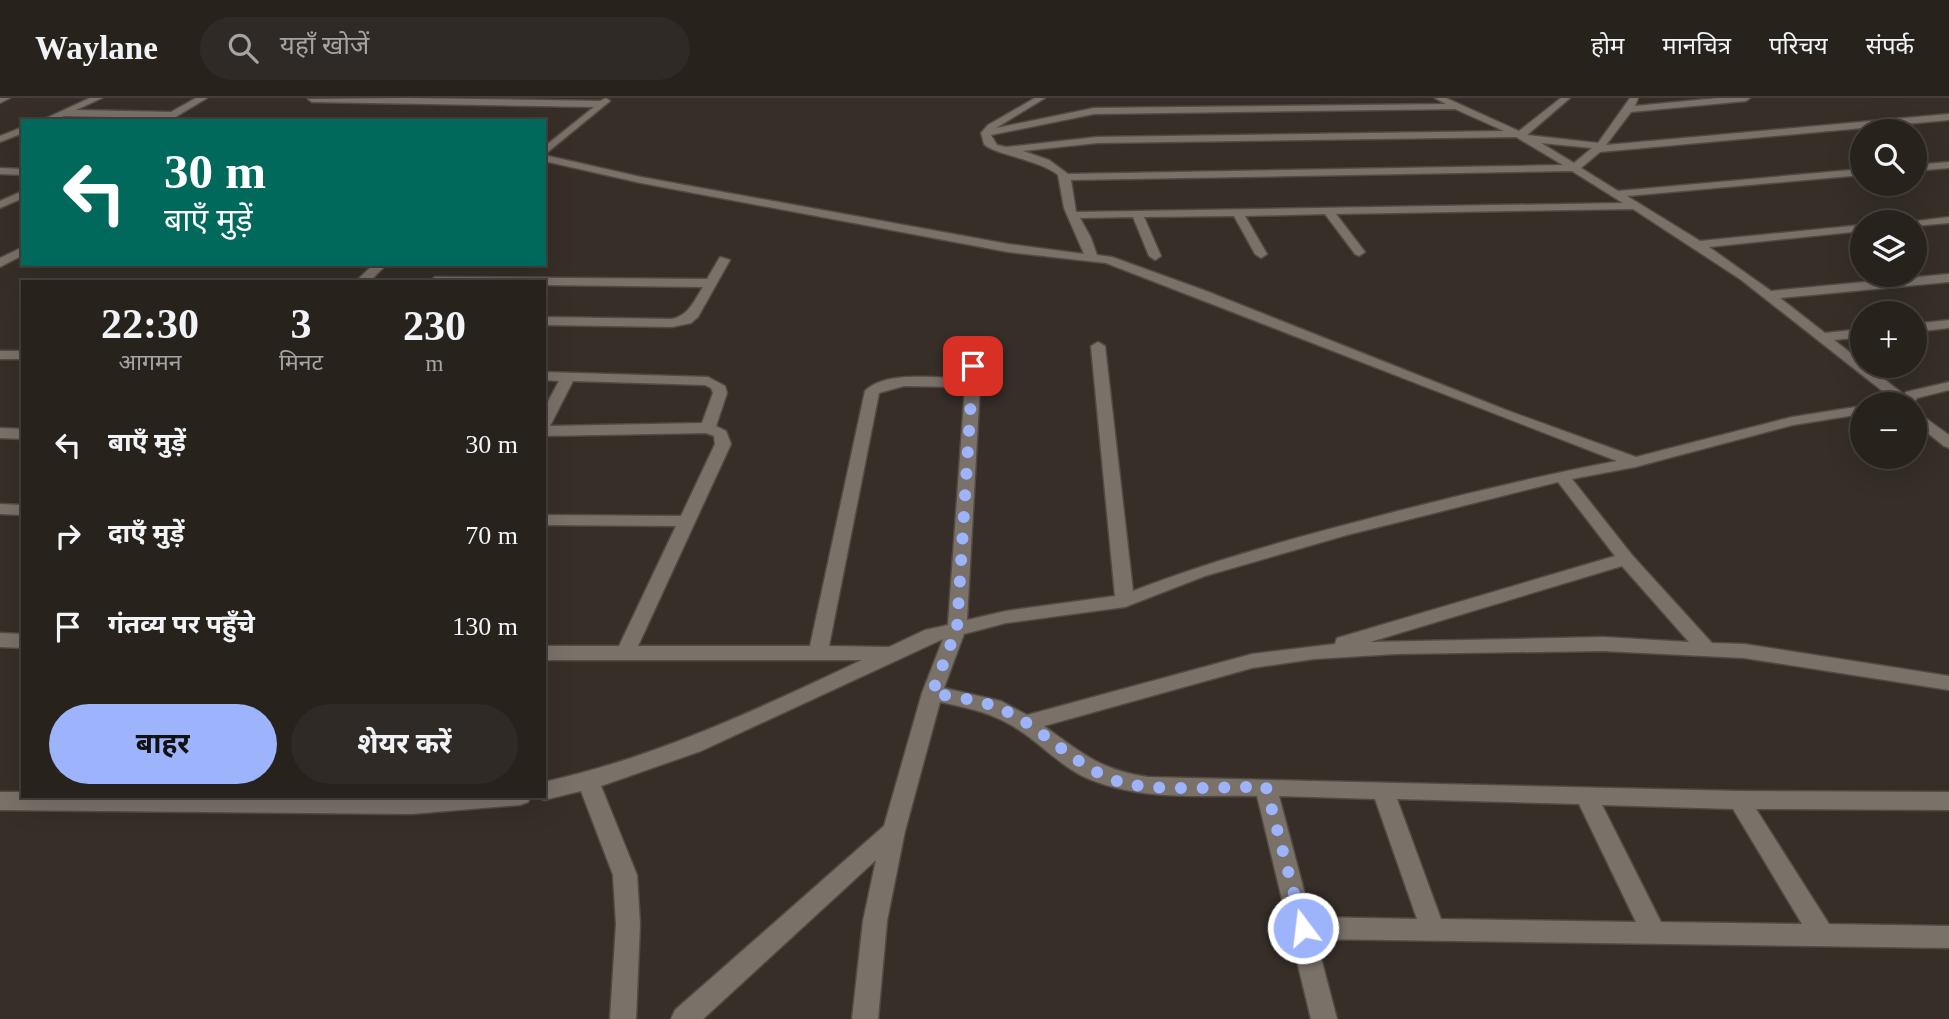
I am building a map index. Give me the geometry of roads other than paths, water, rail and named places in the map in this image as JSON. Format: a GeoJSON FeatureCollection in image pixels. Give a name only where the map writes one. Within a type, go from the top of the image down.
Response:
{"type":"FeatureCollection","features":[{"type":"Feature","properties":{"kind":"street"},"geometry":{"type":"LineString","coordinates":[[0,100],[6,98]]}},
{"type":"Feature","properties":{"kind":"street"},"geometry":{"type":"LineString","coordinates":[[49,119],[98,98]]}},
{"type":"Feature","properties":{"kind":"street"},"geometry":{"type":"LineString","coordinates":[[165,119],[204,98]]}},
{"type":"Feature","properties":{"kind":"street"},"geometry":{"type":"LineString","coordinates":[[986,133],[991,127],[1041,98]]}},
{"type":"Feature","properties":{"kind":"street"},"geometry":{"type":"LineString","coordinates":[[1249,98],[1264,119]]}},
{"type":"Feature","properties":{"kind":"street"},"geometry":{"type":"LineString","coordinates":[[1438,98],[1524,136],[1698,245],[1768,295],[1888,392]]}},
{"type":"Feature","properties":{"kind":"street"},"geometry":{"type":"LineString","coordinates":[[1524,136],[1566,98]]}},
{"type":"Feature","properties":{"kind":"street"},"geometry":{"type":"LineString","coordinates":[[986,133],[988,142],[994,147],[1048,163],[1066,177],[1574,168],[1598,147],[1632,103],[1746,98]]}},
{"type":"Feature","properties":{"kind":"street"},"geometry":{"type":"LineString","coordinates":[[312,99],[606,101]]}},
{"type":"Feature","properties":{"kind":"street"},"geometry":{"type":"LineString","coordinates":[[546,150],[606,101]]}},
{"type":"Feature","properties":{"kind":"street"},"geometry":{"type":"LineString","coordinates":[[986,133],[1094,111],[1459,107]]}},
{"type":"Feature","properties":{"kind":"street"},"geometry":{"type":"LineString","coordinates":[[63,113],[172,115]]}},
{"type":"Feature","properties":{"kind":"street"},"geometry":{"type":"LineString","coordinates":[[1006,150],[1097,140],[1524,136],[1598,147],[1949,117]]}},
{"type":"Feature","properties":{"kind":"street"},"geometry":{"type":"LineString","coordinates":[[1270,129],[1278,138]]}},
{"type":"Feature","properties":{"kind":"street"},"geometry":{"type":"LineString","coordinates":[[0,139],[21,131]]}},
{"type":"Feature","properties":{"kind":"street"},"geometry":{"type":"LineString","coordinates":[[546,136],[563,137]]}},
{"type":"Feature","properties":{"kind":"street"},"geometry":{"type":"LineString","coordinates":[[546,158],[641,180],[1008,248],[1091,257],[1202,294],[1489,408],[1635,462]]}},
{"type":"Feature","properties":{"kind":"street"},"geometry":{"type":"LineString","coordinates":[[1927,167],[1949,165]]}},
{"type":"Feature","properties":{"kind":"street"},"geometry":{"type":"LineString","coordinates":[[0,171],[21,172]]}},
{"type":"Feature","properties":{"kind":"street"},"geometry":{"type":"LineString","coordinates":[[1618,194],[1850,173]]}},
{"type":"Feature","properties":{"kind":"street"},"geometry":{"type":"LineString","coordinates":[[1066,177],[1070,211],[1089,244],[1091,257]]}},
{"type":"Feature","properties":{"kind":"street"},"geometry":{"type":"LineString","coordinates":[[0,205],[21,195]]}},
{"type":"Feature","properties":{"kind":"street"},"geometry":{"type":"LineString","coordinates":[[1073,215],[1637,206]]}},
{"type":"Feature","properties":{"kind":"street"},"geometry":{"type":"LineString","coordinates":[[1328,211],[1359,252]]}},
{"type":"Feature","properties":{"kind":"street"},"geometry":{"type":"LineString","coordinates":[[1237,212],[1261,254]]}},
{"type":"Feature","properties":{"kind":"street"},"geometry":{"type":"LineString","coordinates":[[1137,214],[1155,256]]}},
{"type":"Feature","properties":{"kind":"street"},"geometry":{"type":"LineString","coordinates":[[1927,222],[1949,219]]}},
{"type":"Feature","properties":{"kind":"street"},"geometry":{"type":"LineString","coordinates":[[1698,245],[1850,229]]}},
{"type":"Feature","properties":{"kind":"street"},"geometry":{"type":"LineString","coordinates":[[546,321],[672,323],[685,320],[693,314],[724,260]]}},
{"type":"Feature","properties":{"kind":"street"},"geometry":{"type":"LineString","coordinates":[[363,280],[378,266]]}},
{"type":"Feature","properties":{"kind":"street"},"geometry":{"type":"LineString","coordinates":[[1768,295],[1949,278]]}},
{"type":"Feature","properties":{"kind":"street"},"geometry":{"type":"LineString","coordinates":[[546,282],[711,283]]}},
{"type":"Feature","properties":{"kind":"street"},"geometry":{"type":"LineString","coordinates":[[1927,327],[1949,324]]}},
{"type":"Feature","properties":{"kind":"street"},"geometry":{"type":"LineString","coordinates":[[1820,338],[1850,334]]}},
{"type":"Feature","properties":{"kind":"street"},"geometry":{"type":"LineString","coordinates":[[1098,346],[1125,601]]}},
{"type":"Feature","properties":{"kind":"street"},"geometry":{"type":"LineString","coordinates":[[865,1019],[875,921],[894,831],[932,693],[957,628],[975,349]]}},
{"type":"Feature","properties":{"kind":"street"},"geometry":{"type":"LineString","coordinates":[[0,355],[21,355]]}},
{"type":"Feature","properties":{"kind":"street"},"geometry":{"type":"LineString","coordinates":[[546,376],[708,381],[718,386],[720,393],[708,428]]}},
{"type":"Feature","properties":{"kind":"street"},"geometry":{"type":"LineString","coordinates":[[546,420],[569,376]]}},
{"type":"Feature","properties":{"kind":"street"},"geometry":{"type":"LineString","coordinates":[[818,653],[872,391],[878,385],[892,382],[971,383]]}},
{"type":"Feature","properties":{"kind":"street"},"geometry":{"type":"LineString","coordinates":[[1924,392],[1949,386]]}},
{"type":"Feature","properties":{"kind":"street"},"geometry":{"type":"LineString","coordinates":[[546,792],[589,783],[694,747],[932,635],[1033,612],[1125,601],[1199,572],[1264,553],[1562,475],[1635,462],[1792,421],[1850,412]]}},
{"type":"Feature","properties":{"kind":"street"},"geometry":{"type":"LineString","coordinates":[[1927,424],[1949,443]]}},
{"type":"Feature","properties":{"kind":"street"},"geometry":{"type":"LineString","coordinates":[[546,431],[708,428],[721,434],[723,443],[689,521],[625,653]]}},
{"type":"Feature","properties":{"kind":"street"},"geometry":{"type":"LineString","coordinates":[[0,433],[21,433]]}},
{"type":"Feature","properties":{"kind":"street"},"geometry":{"type":"LineString","coordinates":[[1562,475],[1626,559],[1707,649]]}},
{"type":"Feature","properties":{"kind":"street"},"geometry":{"type":"LineString","coordinates":[[0,509],[21,510]]}},
{"type":"Feature","properties":{"kind":"street"},"geometry":{"type":"LineString","coordinates":[[546,520],[689,521]]}},
{"type":"Feature","properties":{"kind":"street"},"geometry":{"type":"LineString","coordinates":[[1314,652],[1626,559]]}},
{"type":"Feature","properties":{"kind":"street"},"geometry":{"type":"LineString","coordinates":[[0,640],[21,641]]}},
{"type":"Feature","properties":{"kind":"street"},"geometry":{"type":"LineString","coordinates":[[1025,723],[1252,662],[1314,652],[1396,647],[1603,644],[1744,651],[1949,683]]}},
{"type":"Feature","properties":{"kind":"street"},"geometry":{"type":"LineString","coordinates":[[546,653],[892,653]]}},
{"type":"Feature","properties":{"kind":"street"},"geometry":{"type":"LineString","coordinates":[[932,693],[994,706],[1025,723],[1093,772],[1121,782],[1148,786],[1739,800],[1949,801]]}},
{"type":"Feature","properties":{"kind":"street"},"geometry":{"type":"LineString","coordinates":[[589,783],[625,875],[628,924],[623,1019]]}},
{"type":"Feature","properties":{"kind":"street"},"geometry":{"type":"LineString","coordinates":[[1266,787],[1324,1019]]}},
{"type":"Feature","properties":{"kind":"street"},"geometry":{"type":"LineString","coordinates":[[1384,790],[1433,930]]}},
{"type":"Feature","properties":{"kind":"street"},"geometry":{"type":"LineString","coordinates":[[1586,796],[1654,933]]}},
{"type":"Feature","properties":{"kind":"street"},"geometry":{"type":"LineString","coordinates":[[0,801],[411,805],[496,798]]}},
{"type":"Feature","properties":{"kind":"street"},"geometry":{"type":"LineString","coordinates":[[1739,800],[1822,935]]}},
{"type":"Feature","properties":{"kind":"street"},"geometry":{"type":"LineString","coordinates":[[684,1019],[797,915],[894,831]]}},
{"type":"Feature","properties":{"kind":"street"},"geometry":{"type":"LineString","coordinates":[[1303,928],[1949,937]]}}]}
